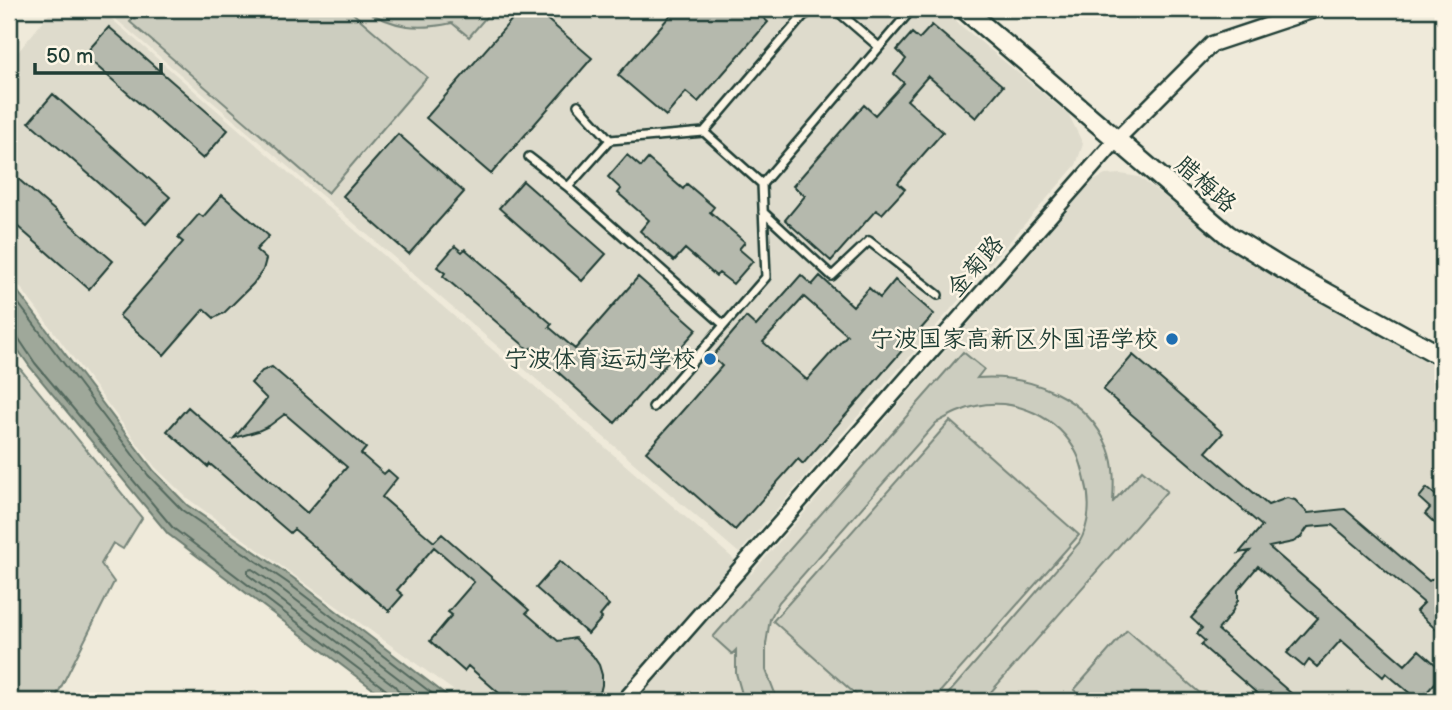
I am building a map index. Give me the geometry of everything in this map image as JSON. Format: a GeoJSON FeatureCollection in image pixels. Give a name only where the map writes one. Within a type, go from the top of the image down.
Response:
{"type":"FeatureCollection","features":[{"type":"Feature","properties":{"kind":"street","name":"腊梅路"},"geometry":{"type":"LineString","coordinates":[[964,9],[1227,235],[1274,264],[1443,357]]}},
{"type":"Feature","properties":{"kind":"street","name":"金菊路"},"geometry":{"type":"LineString","coordinates":[[624,701],[1116,139],[1212,44],[1317,9]]}},
{"type":"Feature","properties":{"kind":"lane"},"geometry":{"type":"LineString","coordinates":[[568,187],[610,140],[704,132],[803,16],[816,9]]}},
{"type":"Feature","properties":{"kind":"lane"},"geometry":{"type":"LineString","coordinates":[[835,9],[879,47]]}},
{"type":"Feature","properties":{"kind":"lane"},"geometry":{"type":"LineString","coordinates":[[653,407],[766,277],[762,184],[912,9]]}},
{"type":"Feature","properties":{"kind":"lane"},"geometry":{"type":"LineString","coordinates":[[578,104],[610,140]]}},
{"type":"Feature","properties":{"kind":"lane"},"geometry":{"type":"LineString","coordinates":[[704,132],[762,184]]}},
{"type":"Feature","properties":{"kind":"lane"},"geometry":{"type":"LineString","coordinates":[[529,157],[568,187],[724,325]]}},
{"type":"Feature","properties":{"kind":"lane"},"geometry":{"type":"LineString","coordinates":[[763,212],[832,276],[869,241],[938,295]]}},
{"type":"Feature","properties":{"kind":"shaded area","name":"宁波国家高新区外国语学校"},"geometry":{"type":"Polygon","coordinates":[[[53,9],[100,9],[751,574],[1092,182],[1105,175],[1139,177],[1249,262],[1443,370],[1443,701],[468,701],[187,498],[155,467],[9,272],[9,63],[53,9]]]}},
{"type":"Feature","properties":{"kind":"shaded area","name":"宁波体育运动学校"},"geometry":{"type":"Polygon","coordinates":[[[104,9],[941,9],[1069,115],[1083,144],[1076,165],[739,553],[104,9]]]}},
{"type":"Feature","properties":{"kind":"shaded area"},"geometry":{"type":"Polygon","coordinates":[[[142,9],[348,9],[427,77],[328,193],[130,22],[142,9]]]}},
{"type":"Feature","properties":{"kind":"shaded area"},"geometry":{"type":"Polygon","coordinates":[[[362,9],[493,9],[469,37],[452,23],[427,27],[406,26],[362,9]]]}},
{"type":"Feature","properties":{"kind":"shaded area"},"geometry":{"type":"Polygon","coordinates":[[[963,352],[984,369],[977,378],[1016,380],[1036,385],[1071,402],[1086,415],[1108,448],[1114,475],[1113,502],[1142,470],[1167,491],[983,701],[942,701],[1079,543],[1089,504],[1077,454],[1069,441],[1047,420],[1020,407],[1006,404],[976,406],[950,415],[936,423],[779,602],[770,619],[766,644],[766,670],[778,701],[744,701],[736,673],[736,650],[732,654],[713,637],[963,352]]]}},
{"type":"Feature","properties":{"kind":"shaded area"},"geometry":{"type":"Polygon","coordinates":[[[9,353],[142,518],[123,549],[113,543],[101,564],[114,582],[54,701],[9,701],[9,353]]]}},
{"type":"Feature","properties":{"kind":"shaded area"},"geometry":{"type":"Polygon","coordinates":[[[950,421],[1079,535],[932,701],[863,701],[773,621],[950,421]]]}},
{"type":"Feature","properties":{"kind":"shaded area"},"geometry":{"type":"Polygon","coordinates":[[[1127,630],[1209,701],[1087,701],[1074,690],[1127,630]]]}},
{"type":"Feature","properties":{"kind":"water"},"geometry":{"type":"Polygon","coordinates":[[[9,280],[154,471],[187,505],[292,577],[454,701],[389,701],[168,534],[30,367],[9,337],[9,280]]]}},
{"type":"Feature","properties":{"kind":"building"},"geometry":{"type":"Polygon","coordinates":[[[521,9],[535,9],[592,58],[491,174],[426,118],[521,9]]]}},
{"type":"Feature","properties":{"kind":"building"},"geometry":{"type":"Polygon","coordinates":[[[676,9],[753,9],[768,22],[698,102],[686,92],[666,116],[618,75],[676,9]]]}},
{"type":"Feature","properties":{"kind":"building"},"geometry":{"type":"Polygon","coordinates":[[[932,25],[1003,86],[976,118],[928,76],[907,100],[943,132],[898,183],[905,189],[882,214],[876,210],[831,261],[785,220],[805,196],[793,186],[864,105],[875,115],[904,83],[894,74],[906,59],[897,50],[912,33],[919,39],[932,25]]]}},
{"type":"Feature","properties":{"kind":"building"},"geometry":{"type":"Polygon","coordinates":[[[109,27],[228,130],[203,159],[84,55],[109,27]]]}},
{"type":"Feature","properties":{"kind":"building"},"geometry":{"type":"Polygon","coordinates":[[[53,94],[170,197],[146,224],[29,122],[53,94]]]}},
{"type":"Feature","properties":{"kind":"building"},"geometry":{"type":"Polygon","coordinates":[[[398,134],[464,192],[409,254],[343,196],[398,134]]]}},
{"type":"Feature","properties":{"kind":"building"},"geometry":{"type":"Polygon","coordinates":[[[627,155],[641,167],[648,159],[683,189],[687,184],[714,207],[710,212],[745,242],[739,249],[753,261],[733,284],[719,273],[716,276],[685,249],[674,261],[640,231],[649,220],[618,193],[621,189],[608,177],[627,155]]]}},
{"type":"Feature","properties":{"kind":"building"},"geometry":{"type":"Polygon","coordinates":[[[9,171],[113,261],[89,289],[9,219],[9,171]]]}},
{"type":"Feature","properties":{"kind":"building"},"geometry":{"type":"Polygon","coordinates":[[[523,181],[606,254],[582,281],[499,208],[523,181]]]}},
{"type":"Feature","properties":{"kind":"building"},"geometry":{"type":"Polygon","coordinates":[[[222,195],[269,236],[256,250],[266,259],[263,270],[224,313],[214,318],[204,309],[164,355],[119,316],[183,242],[178,238],[199,214],[203,217],[222,195]]]}},
{"type":"Feature","properties":{"kind":"building"},"geometry":{"type":"Polygon","coordinates":[[[455,246],[462,252],[465,249],[552,324],[549,327],[575,349],[638,277],[697,329],[615,423],[531,348],[529,350],[443,276],[445,273],[437,267],[455,246]]]}},
{"type":"Feature","properties":{"kind":"building"},"geometry":{"type":"Polygon","coordinates":[[[801,275],[812,285],[820,276],[853,306],[869,288],[880,298],[895,280],[934,314],[803,464],[798,459],[735,530],[646,452],[722,366],[712,357],[746,317],[756,326],[801,275]],[[804,297],[763,342],[807,380],[847,335],[804,297]]]}},
{"type":"Feature","properties":{"kind":"building"},"geometry":{"type":"Polygon","coordinates":[[[1133,355],[1223,433],[1206,452],[1268,505],[1287,498],[1295,500],[1308,513],[1345,509],[1429,581],[1443,572],[1443,636],[1416,611],[1424,603],[1332,525],[1308,527],[1301,537],[1293,542],[1269,547],[1405,665],[1419,650],[1443,671],[1419,701],[1386,673],[1383,677],[1341,640],[1317,667],[1309,660],[1304,667],[1287,653],[1318,618],[1258,566],[1238,590],[1238,600],[1231,614],[1218,630],[1300,701],[1266,701],[1201,645],[1205,641],[1197,634],[1202,628],[1191,618],[1250,551],[1239,553],[1262,526],[1103,390],[1133,355]]]}},
{"type":"Feature","properties":{"kind":"building"},"geometry":{"type":"Polygon","coordinates":[[[272,367],[366,448],[361,454],[384,474],[388,470],[397,478],[382,497],[434,542],[442,534],[529,610],[526,613],[558,641],[575,638],[593,656],[602,675],[598,701],[508,701],[468,666],[464,671],[430,641],[452,615],[448,612],[474,582],[434,547],[397,590],[403,595],[389,611],[294,529],[290,533],[167,431],[188,407],[307,513],[347,467],[285,414],[269,426],[234,438],[267,399],[251,383],[262,371],[272,367]]]}},
{"type":"Feature","properties":{"kind":"building"},"geometry":{"type":"Polygon","coordinates":[[[1427,488],[1439,498],[1443,493],[1443,531],[1425,514],[1430,508],[1419,498],[1427,488]]]}},
{"type":"Feature","properties":{"kind":"building"},"geometry":{"type":"Polygon","coordinates":[[[560,561],[609,605],[588,634],[536,588],[560,561]]]}},
{"type":"Feature","properties":{"kind":"place","name":"宁波国家高新区外国语学校"},"geometry":{"type":"Point","coordinates":[1172,339]}},
{"type":"Feature","properties":{"kind":"place","name":"宁波体育运动学校"},"geometry":{"type":"Point","coordinates":[710,359]}}]}
